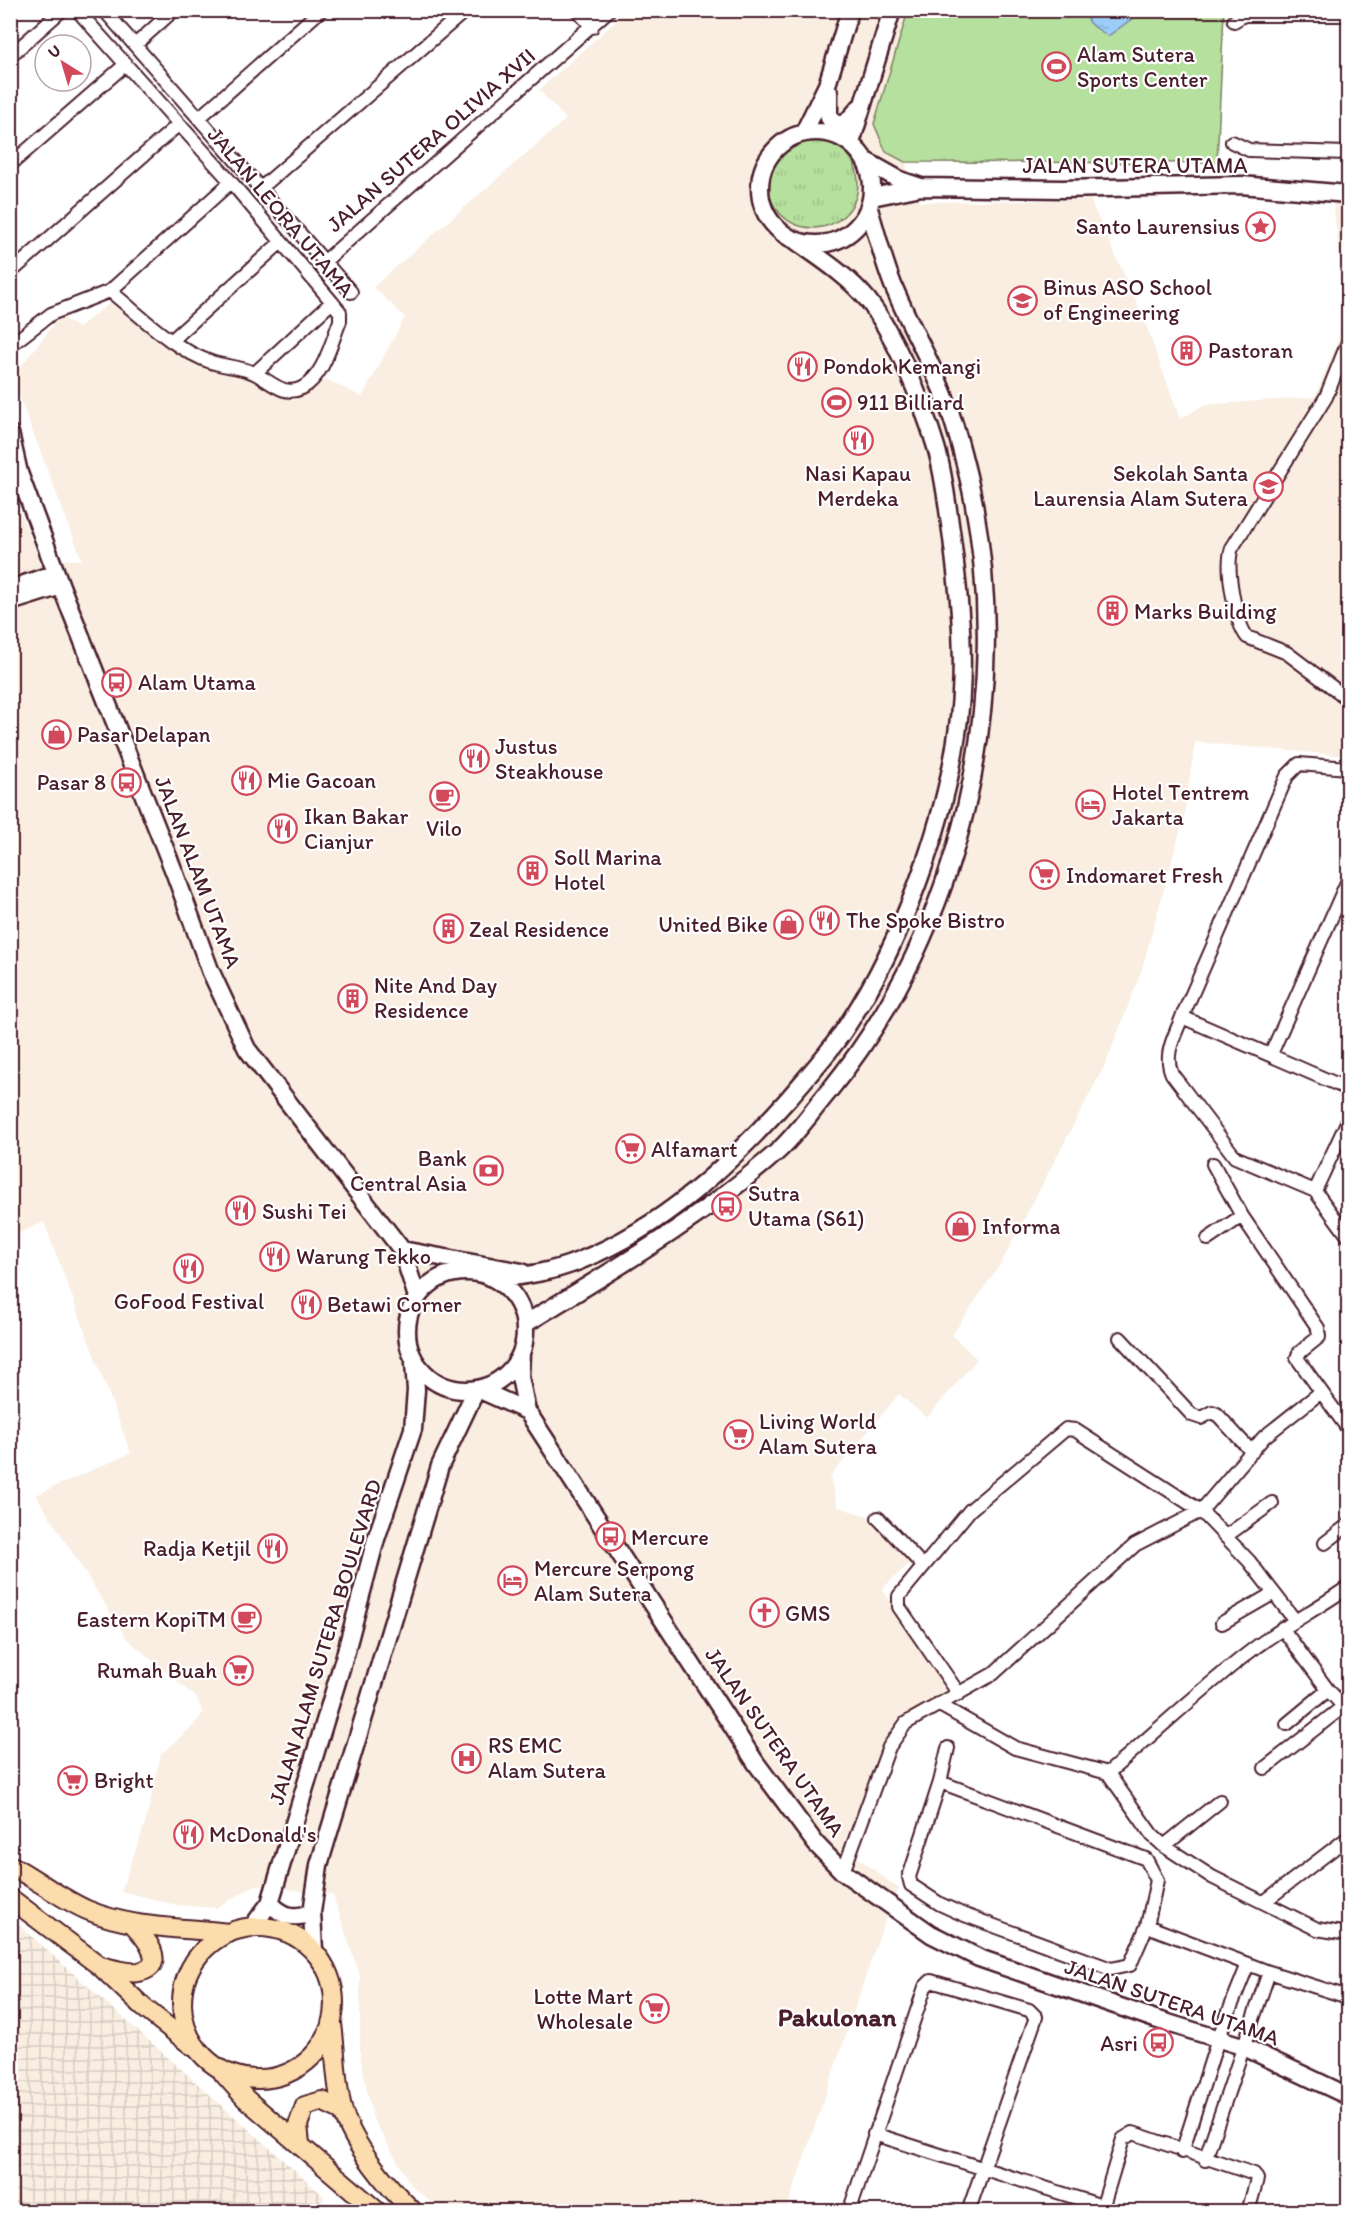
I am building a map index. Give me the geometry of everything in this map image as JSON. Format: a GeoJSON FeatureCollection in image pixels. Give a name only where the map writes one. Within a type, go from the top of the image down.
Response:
{"type":"FeatureCollection","features":[{"type":"Feature","properties":{"kind":"main road"},"geometry":{"type":"LineString","coordinates":[[804,132],[827,85],[850,10]]}},
{"type":"Feature","properties":{"kind":"main road"},"geometry":{"type":"LineString","coordinates":[[851,142],[892,10]]}},
{"type":"Feature","properties":{"kind":"main road"},"geometry":{"type":"LineString","coordinates":[[827,85],[830,96],[829,118],[837,125],[846,123],[862,104]]}},
{"type":"Feature","properties":{"kind":"main road"},"geometry":{"type":"LineString","coordinates":[[496,1280],[535,1274],[579,1261],[676,1208],[722,1170],[820,1062],[850,1021],[883,964],[911,898],[941,808],[957,735],[963,664],[960,596],[947,500],[936,448],[899,353],[867,299],[822,259],[778,230],[765,214],[759,194],[761,173],[770,154],[785,140],[804,132],[829,132],[851,142],[866,161],[872,178],[870,203],[892,284],[942,390],[970,487],[980,538],[986,598],[986,656],[978,752],[963,822],[930,923],[899,986],[855,1059],[789,1138],[717,1202],[662,1241],[570,1294],[525,1324]]}},
{"type":"Feature","properties":{"kind":"main road","name":"JALAN SUTERA UTAMA"},"geometry":{"type":"LineString","coordinates":[[866,161],[900,180],[921,187],[1062,189],[1241,185],[1348,194]]}},
{"type":"Feature","properties":{"kind":"main road","name":"JALAN SUTERA UTAMA"},"geometry":{"type":"LineString","coordinates":[[870,203],[921,187]]}},
{"type":"Feature","properties":{"kind":"main road"},"geometry":{"type":"LineString","coordinates":[[796,241],[813,244],[830,242],[847,235],[860,224],[870,203]]}},
{"type":"Feature","properties":{"kind":"main road","name":"JALAN ALAM UTAMA"},"geometry":{"type":"LineString","coordinates":[[10,433],[15,468],[170,861],[210,970],[247,1049],[402,1250],[417,1297]]}},
{"type":"Feature","properties":{"kind":"main road"},"geometry":{"type":"LineString","coordinates":[[10,589],[58,579]]}},
{"type":"Feature","properties":{"kind":"main road"},"geometry":{"type":"LineString","coordinates":[[10,602],[58,579]]}},
{"type":"Feature","properties":{"kind":"main road"},"geometry":{"type":"LineString","coordinates":[[402,1250],[535,1274]]}},
{"type":"Feature","properties":{"kind":"main road"},"geometry":{"type":"LineString","coordinates":[[471,1272],[496,1280],[510,1291],[520,1306],[525,1324],[522,1353],[512,1370],[497,1382],[478,1390],[458,1391],[441,1386],[426,1376],[414,1363],[408,1347],[406,1329],[409,1312],[417,1297],[429,1284],[445,1275],[471,1272]]}},
{"type":"Feature","properties":{"kind":"main road","name":"JALAN SUTERA UTAMA"},"geometry":{"type":"LineString","coordinates":[[522,1353],[520,1377],[527,1411],[756,1762],[816,1844],[843,1872],[931,1934],[979,1958],[1242,2046],[1348,2096]]}},
{"type":"Feature","properties":{"kind":"main road","name":"JALAN ALAM SUTERA BOULEVARD"},"geometry":{"type":"LineString","coordinates":[[252,1927],[270,1903],[345,1655],[376,1539],[413,1429],[416,1390],[414,1363]]}},
{"type":"Feature","properties":{"kind":"main road"},"geometry":{"type":"LineString","coordinates":[[478,1390],[527,1411]]}},
{"type":"Feature","properties":{"kind":"main road"},"geometry":{"type":"LineString","coordinates":[[314,1951],[312,1912],[320,1865],[440,1466],[478,1390]]}},
{"type":"Feature","properties":{"kind":"main road"},"geometry":{"type":"LineString","coordinates":[[10,1865],[87,1910],[132,1923],[229,1933]]}},
{"type":"Feature","properties":{"kind":"main road"},"geometry":{"type":"LineString","coordinates":[[10,1898],[100,1966],[143,2007],[221,2071],[246,2098],[372,2210]]}},
{"type":"Feature","properties":{"kind":"main road"},"geometry":{"type":"LineString","coordinates":[[270,1903],[277,1911],[289,1917],[299,1917],[312,1912]]}},
{"type":"Feature","properties":{"kind":"main road"},"geometry":{"type":"LineString","coordinates":[[100,1966],[138,1973],[146,1970],[152,1962],[154,1952],[150,1944],[132,1923]]}},
{"type":"Feature","properties":{"kind":"main road"},"geometry":{"type":"LineString","coordinates":[[195,2048],[185,2027],[181,2005],[184,1982],[194,1961],[210,1944],[229,1933],[252,1927],[286,1932],[301,1940],[314,1951],[325,1966],[332,1984],[335,2003],[332,2022],[323,2044],[308,2061],[288,2073],[266,2079],[243,2079],[221,2071]]}},
{"type":"Feature","properties":{"kind":"main road"},"geometry":{"type":"LineString","coordinates":[[332,2022],[343,2111],[370,2161],[401,2200],[414,2211]]}},
{"type":"Feature","properties":{"kind":"main road"},"geometry":{"type":"LineString","coordinates":[[300,2145],[298,2125],[305,2106],[322,2101],[343,2111]]}},
{"type":"Feature","properties":{"kind":"street"},"geometry":{"type":"LineString","coordinates":[[10,56],[62,10]]}},
{"type":"Feature","properties":{"kind":"street","name":"JALAN LEORA UTAMA"},"geometry":{"type":"LineString","coordinates":[[77,10],[231,182],[340,312],[340,321],[317,374],[299,389],[288,391],[277,388],[255,373],[210,362],[171,341],[110,291]]}},
{"type":"Feature","properties":{"kind":"street"},"geometry":{"type":"LineString","coordinates":[[104,10],[351,292]]}},
{"type":"Feature","properties":{"kind":"street"},"geometry":{"type":"LineString","coordinates":[[135,45],[174,10]]}},
{"type":"Feature","properties":{"kind":"street"},"geometry":{"type":"LineString","coordinates":[[199,118],[321,10]]}},
{"type":"Feature","properties":{"kind":"street"},"geometry":{"type":"LineString","coordinates":[[261,188],[465,10]]}},
{"type":"Feature","properties":{"kind":"street"},"geometry":{"type":"LineString","coordinates":[[577,10],[592,27]]}},
{"type":"Feature","properties":{"kind":"street","name":"JALAN SUTERA OLIVIA XVII"},"geometry":{"type":"LineString","coordinates":[[326,261],[609,10]]}},
{"type":"Feature","properties":{"kind":"street"},"geometry":{"type":"LineString","coordinates":[[1234,21],[1244,15],[1348,15]]}},
{"type":"Feature","properties":{"kind":"street"},"geometry":{"type":"LineString","coordinates":[[10,165],[126,64]]}},
{"type":"Feature","properties":{"kind":"street"},"geometry":{"type":"LineString","coordinates":[[10,273],[179,124]]}},
{"type":"Feature","properties":{"kind":"street"},"geometry":{"type":"LineString","coordinates":[[1232,142],[1249,150],[1348,153]]}},
{"type":"Feature","properties":{"kind":"street"},"geometry":{"type":"LineString","coordinates":[[10,342],[16,341],[51,314],[110,291],[231,182]]}},
{"type":"Feature","properties":{"kind":"street"},"geometry":{"type":"LineString","coordinates":[[171,341],[280,243]]}},
{"type":"Feature","properties":{"kind":"street"},"geometry":{"type":"LineString","coordinates":[[255,373],[332,302]]}},
{"type":"Feature","properties":{"kind":"street"},"geometry":{"type":"LineString","coordinates":[[1348,342],[1326,397],[1232,548],[1228,565],[1243,632],[1247,637],[1287,653],[1348,699]]}},
{"type":"Feature","properties":{"kind":"street"},"geometry":{"type":"LineString","coordinates":[[1348,768],[1299,765],[1287,776],[1182,1017],[1168,1053],[1167,1063],[1172,1074],[1226,1148],[1243,1162],[1315,1191],[1348,1236]]}},
{"type":"Feature","properties":{"kind":"street"},"geometry":{"type":"LineString","coordinates":[[1271,1054],[1348,880]]}},
{"type":"Feature","properties":{"kind":"street"},"geometry":{"type":"LineString","coordinates":[[1182,1017],[1348,1089]]}},
{"type":"Feature","properties":{"kind":"street"},"geometry":{"type":"LineString","coordinates":[[1315,1191],[1348,1120]]}},
{"type":"Feature","properties":{"kind":"street"},"geometry":{"type":"LineString","coordinates":[[1214,1164],[1242,1216],[1318,1328],[1319,1337],[1299,1353],[1297,1358],[1346,1422]]}},
{"type":"Feature","properties":{"kind":"street"},"geometry":{"type":"LineString","coordinates":[[1208,1239],[1242,1216]]}},
{"type":"Feature","properties":{"kind":"street"},"geometry":{"type":"LineString","coordinates":[[1120,1338],[1192,1415],[1201,1418],[1212,1412],[1216,1414],[1252,1452]]}},
{"type":"Feature","properties":{"kind":"street"},"geometry":{"type":"LineString","coordinates":[[843,1872],[895,1734],[906,1723],[993,1674],[1135,1545],[1201,1511],[1274,1428],[1321,1392]]}},
{"type":"Feature","properties":{"kind":"street"},"geometry":{"type":"LineString","coordinates":[[959,1694],[899,1607],[899,1596],[970,1510],[1066,1429],[1076,1430],[1201,1511],[1226,1536],[1294,1619]]}},
{"type":"Feature","properties":{"kind":"street"},"geometry":{"type":"LineString","coordinates":[[1226,1536],[1272,1503]]}},
{"type":"Feature","properties":{"kind":"street"},"geometry":{"type":"LineString","coordinates":[[878,1518],[922,1566]]}},
{"type":"Feature","properties":{"kind":"street"},"geometry":{"type":"LineString","coordinates":[[1326,1543],[1348,1525]]}},
{"type":"Feature","properties":{"kind":"street"},"geometry":{"type":"LineString","coordinates":[[1108,1773],[1212,1681],[1294,1619],[1319,1608],[1348,1587]]}},
{"type":"Feature","properties":{"kind":"street"},"geometry":{"type":"LineString","coordinates":[[1222,1623],[1274,1593]]}},
{"type":"Feature","properties":{"kind":"street"},"geometry":{"type":"LineString","coordinates":[[1265,1768],[1346,1708],[1328,1690],[1282,1628]]}},
{"type":"Feature","properties":{"kind":"street"},"geometry":{"type":"LineString","coordinates":[[1287,1724],[1328,1690]]}},
{"type":"Feature","properties":{"kind":"street"},"geometry":{"type":"LineString","coordinates":[[938,1704],[1015,1748],[1108,1773],[1145,1827],[1164,1846],[1212,1877],[1317,1929],[1348,1934]]}},
{"type":"Feature","properties":{"kind":"street"},"geometry":{"type":"LineString","coordinates":[[940,1782],[1146,1858],[1157,1880],[1147,1926],[1130,1965],[1111,1969],[962,1914],[911,1885],[909,1877],[940,1782],[948,1748]]}},
{"type":"Feature","properties":{"kind":"street"},"geometry":{"type":"LineString","coordinates":[[1164,1846],[1220,1801]]}},
{"type":"Feature","properties":{"kind":"street"},"geometry":{"type":"LineString","coordinates":[[1264,1902],[1345,1840]]}},
{"type":"Feature","properties":{"kind":"street"},"geometry":{"type":"LineString","coordinates":[[1147,1926],[1269,1972],[1348,1997]]}},
{"type":"Feature","properties":{"kind":"street"},"geometry":{"type":"LineString","coordinates":[[1182,2152],[1218,2039],[1248,1964]]}},
{"type":"Feature","properties":{"kind":"street"},"geometry":{"type":"LineString","coordinates":[[1205,2160],[1269,1972]]}},
{"type":"Feature","properties":{"kind":"street"},"geometry":{"type":"LineString","coordinates":[[849,2211],[928,1982],[1008,2004],[1034,2014],[1035,2020],[968,2211]]}},
{"type":"Feature","properties":{"kind":"street"},"geometry":{"type":"LineString","coordinates":[[874,2134],[1101,2209],[1123,2139],[1127,2134],[1133,2133],[1256,2176],[1248,2211]]}},
{"type":"Feature","properties":{"kind":"shaded area"},"geometry":{"type":"Polygon","coordinates":[[[627,11],[908,11],[874,124],[886,152],[905,162],[920,202],[1090,200],[1142,314],[1180,419],[1204,405],[1315,397],[1347,319],[1333,202],[1348,204],[1348,756],[1195,742],[1184,817],[1141,972],[1107,1061],[1001,1263],[952,1335],[977,1359],[927,1418],[899,1394],[830,1477],[838,1507],[871,1517],[912,1561],[882,1589],[950,1688],[915,1709],[889,1734],[862,1804],[844,1841],[852,1853],[899,1889],[881,1931],[786,2211],[441,2211],[411,2185],[373,2119],[360,2055],[360,1976],[333,1895],[256,1885],[216,1908],[176,1905],[121,1891],[145,1824],[161,1754],[193,1726],[203,1713],[196,1697],[127,1639],[36,1495],[131,1453],[44,1222],[11,1237],[10,487],[39,559],[82,560],[12,378],[60,316],[78,328],[111,302],[154,339],[230,373],[241,367],[293,401],[326,379],[362,397],[405,317],[373,287],[566,119],[539,90],[627,11]]]}},
{"type":"Feature","properties":{"kind":"shaded area"},"geometry":{"type":"Polygon","coordinates":[[[11,1918],[325,2197],[314,2211],[11,2211],[11,1918]]]}},
{"type":"Feature","properties":{"kind":"green space","name":"Alam Sutera Sports Center"},"geometry":{"type":"Polygon","coordinates":[[[908,11],[1224,11],[1217,163],[905,162],[886,152],[874,124],[908,11]]]}},
{"type":"Feature","properties":{"kind":"green space"},"geometry":{"type":"Polygon","coordinates":[[[813,138],[830,142],[845,151],[854,166],[858,183],[854,200],[845,215],[830,224],[813,228],[796,224],[781,215],[772,200],[768,183],[772,166],[781,151],[796,142],[813,138]]]}},
{"type":"Feature","properties":{"kind":"water"},"geometry":{"type":"Polygon","coordinates":[[[1085,11],[1143,11],[1108,36],[1089,23],[1085,11]]]}},
{"type":"Feature","properties":{"kind":"place","name":"Alam Sutera Sports Center"},"geometry":{"type":"Point","coordinates":[1056,67]}},
{"type":"Feature","properties":{"kind":"place","name":"Santo Laurensius"},"geometry":{"type":"Point","coordinates":[1261,226]}},
{"type":"Feature","properties":{"kind":"place","name":"Binus ASO School of Engineering"},"geometry":{"type":"Point","coordinates":[1022,300]}},
{"type":"Feature","properties":{"kind":"place","name":"Pastoran"},"geometry":{"type":"Point","coordinates":[1187,350]}},
{"type":"Feature","properties":{"kind":"place","name":"Pondok Kemangi"},"geometry":{"type":"Point","coordinates":[802,366]}},
{"type":"Feature","properties":{"kind":"place","name":"911 Billiard"},"geometry":{"type":"Point","coordinates":[836,402]}},
{"type":"Feature","properties":{"kind":"place","name":"Nasi Kapau Merdeka"},"geometry":{"type":"Point","coordinates":[858,441]}},
{"type":"Feature","properties":{"kind":"place","name":"Sekolah Santa Laurensia Alam Sutera"},"geometry":{"type":"Point","coordinates":[1269,486]}},
{"type":"Feature","properties":{"kind":"place","name":"Marks Building"},"geometry":{"type":"Point","coordinates":[1113,611]}},
{"type":"Feature","properties":{"kind":"place","name":"Alam Utama"},"geometry":{"type":"Point","coordinates":[117,682]}},
{"type":"Feature","properties":{"kind":"place","name":"Pasar Delapan"},"geometry":{"type":"Point","coordinates":[56,734]}},
{"type":"Feature","properties":{"kind":"place","name":"Justus Steakhouse"},"geometry":{"type":"Point","coordinates":[474,759]}},
{"type":"Feature","properties":{"kind":"place","name":"Mie Gacoan"},"geometry":{"type":"Point","coordinates":[246,780]}},
{"type":"Feature","properties":{"kind":"place","name":"Pasar 8"},"geometry":{"type":"Point","coordinates":[127,782]}},
{"type":"Feature","properties":{"kind":"place","name":"Vilo"},"geometry":{"type":"Point","coordinates":[444,796]}},
{"type":"Feature","properties":{"kind":"place","name":"Hotel Tentrem Jakarta"},"geometry":{"type":"Point","coordinates":[1091,805]}},
{"type":"Feature","properties":{"kind":"place","name":"Ikan Bakar Cianjur"},"geometry":{"type":"Point","coordinates":[283,829]}},
{"type":"Feature","properties":{"kind":"place","name":"Soll Marina Hotel"},"geometry":{"type":"Point","coordinates":[533,870]}},
{"type":"Feature","properties":{"kind":"place","name":"Indomaret Fresh"},"geometry":{"type":"Point","coordinates":[1045,875]}},
{"type":"Feature","properties":{"kind":"place","name":"The Spoke Bistro"},"geometry":{"type":"Point","coordinates":[825,920]}},
{"type":"Feature","properties":{"kind":"place","name":"United Bike"},"geometry":{"type":"Point","coordinates":[789,924]}},
{"type":"Feature","properties":{"kind":"place","name":"Zeal Residence"},"geometry":{"type":"Point","coordinates":[448,929]}},
{"type":"Feature","properties":{"kind":"place","name":"Nite And Day Residence"},"geometry":{"type":"Point","coordinates":[353,998]}},
{"type":"Feature","properties":{"kind":"place","name":"Alfamart"},"geometry":{"type":"Point","coordinates":[630,1149]}},
{"type":"Feature","properties":{"kind":"place","name":"Bank Central Asia"},"geometry":{"type":"Point","coordinates":[488,1171]}},
{"type":"Feature","properties":{"kind":"place","name":"Sutra Utama (S61)"},"geometry":{"type":"Point","coordinates":[727,1206]}},
{"type":"Feature","properties":{"kind":"place","name":"Sushi Tei"},"geometry":{"type":"Point","coordinates":[241,1211]}},
{"type":"Feature","properties":{"kind":"place","name":"Informa"},"geometry":{"type":"Point","coordinates":[961,1226]}},
{"type":"Feature","properties":{"kind":"place","name":"Warung Tekko"},"geometry":{"type":"Point","coordinates":[275,1256]}},
{"type":"Feature","properties":{"kind":"place","name":"GoFood Festival"},"geometry":{"type":"Point","coordinates":[189,1269]}},
{"type":"Feature","properties":{"kind":"place","name":"Betawi Corner"},"geometry":{"type":"Point","coordinates":[306,1304]}},
{"type":"Feature","properties":{"kind":"place","name":"Living World Alam Sutera"},"geometry":{"type":"Point","coordinates":[738,1434]}},
{"type":"Feature","properties":{"kind":"place","name":"Mercure"},"geometry":{"type":"Point","coordinates":[610,1537]}},
{"type":"Feature","properties":{"kind":"place","name":"Radja Ketjil"},"geometry":{"type":"Point","coordinates":[272,1548]}},
{"type":"Feature","properties":{"kind":"place","name":"Mercure Serpong Alam Sutera"},"geometry":{"type":"Point","coordinates":[513,1581]}},
{"type":"Feature","properties":{"kind":"place","name":"GMS"},"geometry":{"type":"Point","coordinates":[764,1613]}},
{"type":"Feature","properties":{"kind":"place","name":"Eastern KopiTM"},"geometry":{"type":"Point","coordinates":[247,1619]}},
{"type":"Feature","properties":{"kind":"place","name":"Rumah Buah"},"geometry":{"type":"Point","coordinates":[238,1670]}},
{"type":"Feature","properties":{"kind":"place","name":"RS EMC Alam Sutera"},"geometry":{"type":"Point","coordinates":[467,1758]}},
{"type":"Feature","properties":{"kind":"place","name":"Bright"},"geometry":{"type":"Point","coordinates":[73,1780]}},
{"type":"Feature","properties":{"kind":"place","name":"McDonald's"},"geometry":{"type":"Point","coordinates":[188,1834]}},
{"type":"Feature","properties":{"kind":"place","name":"Lotte Mart Wholesale"},"geometry":{"type":"Point","coordinates":[654,2009]}},
{"type":"Feature","properties":{"kind":"place","name":"Asri"},"geometry":{"type":"Point","coordinates":[1159,2043]}},
{"type":"Feature","properties":{"kind":"district","name":"Pakulonan"},"geometry":{"type":"Point","coordinates":[837,2017]}}]}
